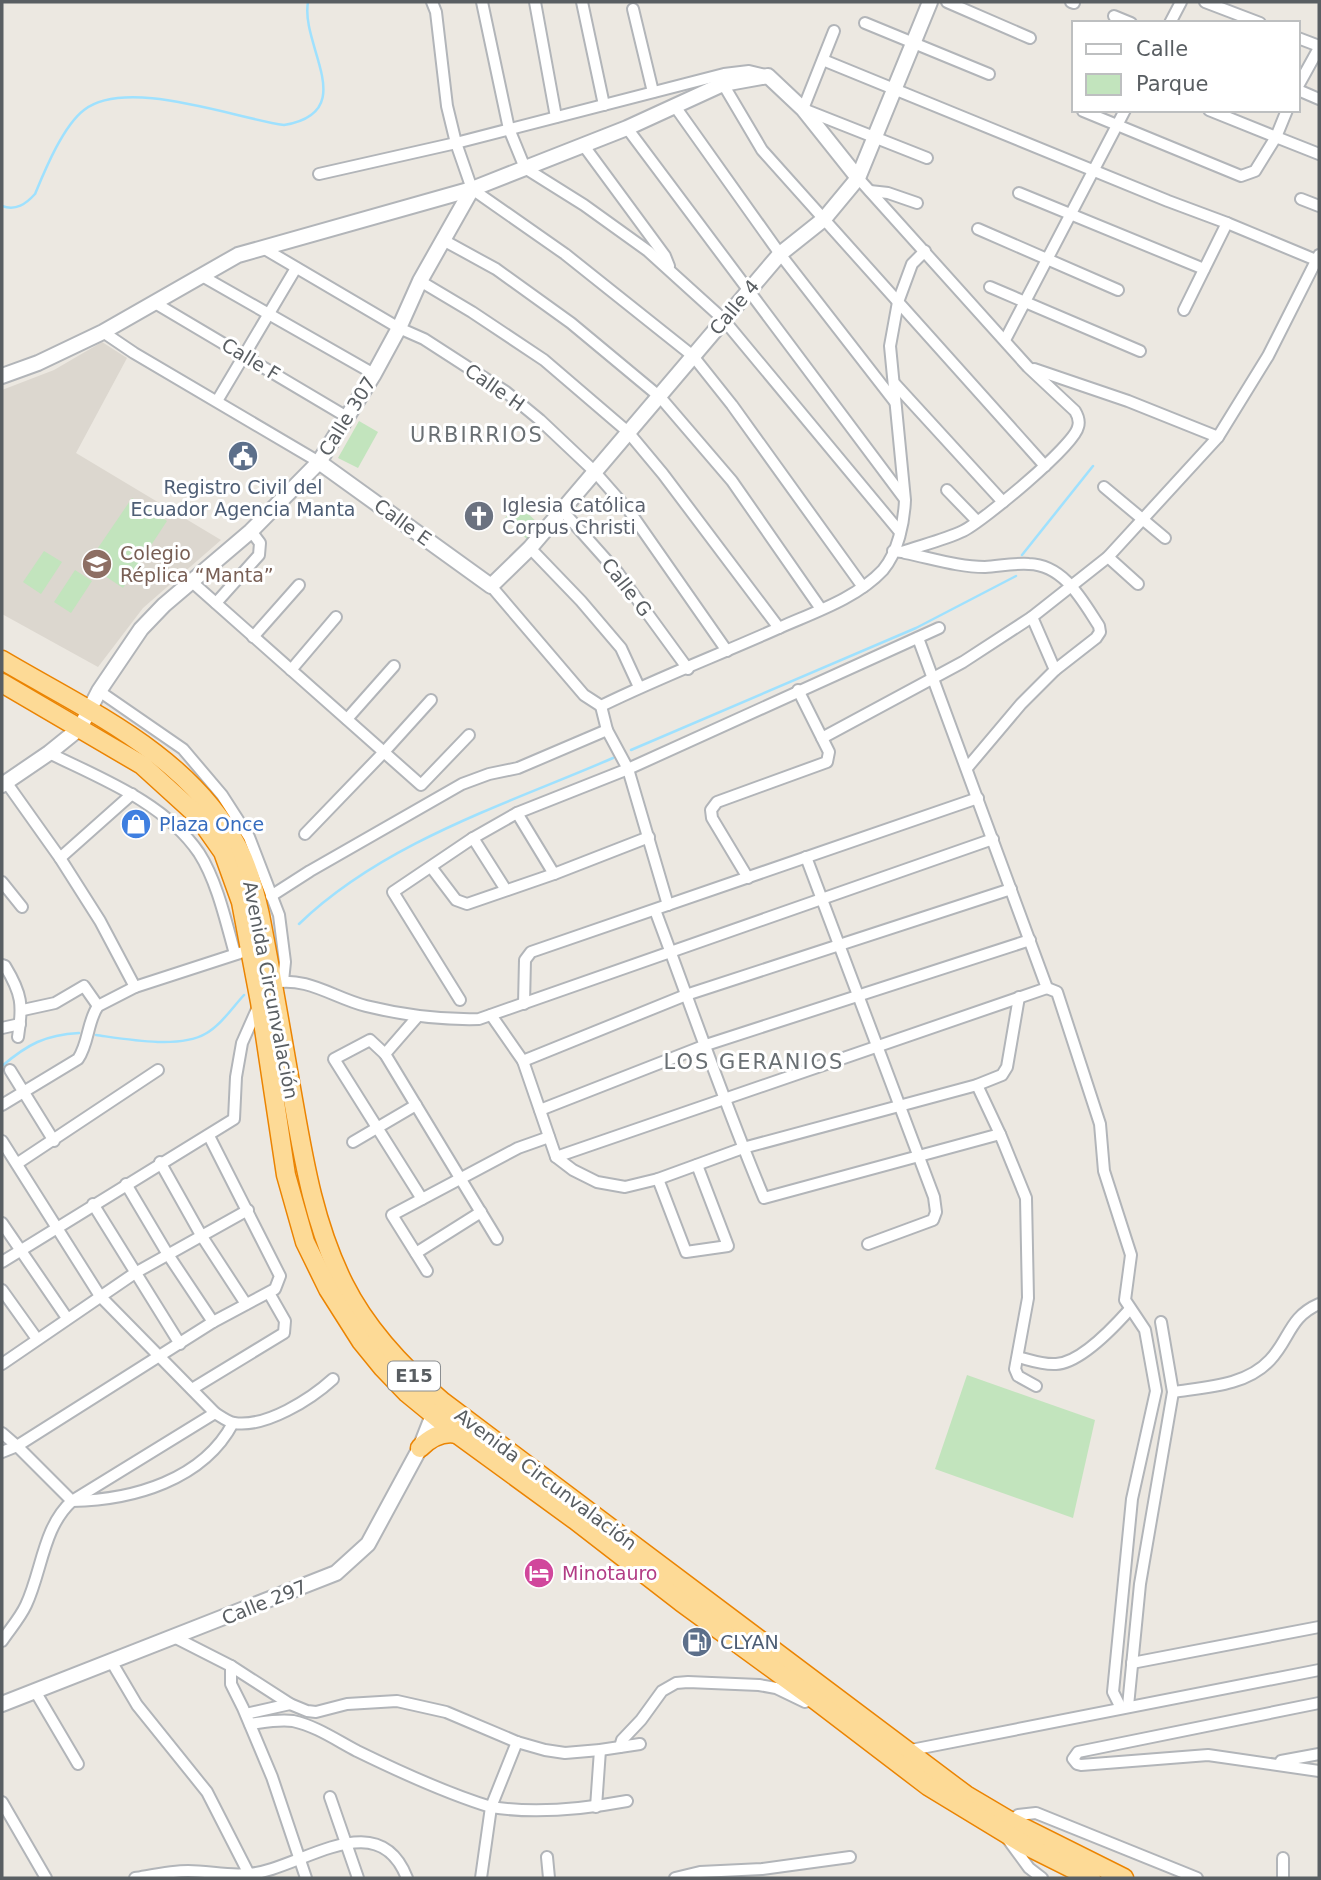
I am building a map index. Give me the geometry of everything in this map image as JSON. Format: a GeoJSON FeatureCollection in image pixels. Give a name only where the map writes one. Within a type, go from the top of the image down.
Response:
{"type":"FeatureCollection","features":[{"type":"Feature","properties":{"kind":"highway","name":"Avenida Circunvalación"},"geometry":{"type":"LineString","coordinates":[[2,660],[149,749],[178,771],[211,806],[239,849],[252,883],[278,982],[306,1175],[323,1239],[345,1286],[376,1334],[457,1434],[681,1602],[905,1751],[1007,1827],[1090,1878]]}},
{"type":"Feature","properties":{"kind":"highway","name":"Avenida Circunvalación"},"geometry":{"type":"LineString","coordinates":[[2,683],[142,765],[197,815],[223,852],[241,902],[242,952],[260,1002],[286,1175],[305,1241],[328,1289],[361,1341],[407,1393],[438,1408],[821,1694],[886,1753],[928,1786],[1007,1827],[1125,1878]]}},
{"type":"Feature","properties":{"kind":"highway"},"geometry":{"type":"LineString","coordinates":[[420,1448],[436,1436],[457,1434]]}},
{"type":"Feature","properties":{"kind":"street"},"geometry":{"type":"LineString","coordinates":[[432,2],[436,12],[447,106],[472,189],[565,254],[693,356],[732,405],[863,587]]}},
{"type":"Feature","properties":{"kind":"street"},"geometry":{"type":"LineString","coordinates":[[482,2],[509,129],[525,168],[594,212],[648,251],[723,319],[900,532]]}},
{"type":"Feature","properties":{"kind":"street"},"geometry":{"type":"LineString","coordinates":[[536,2],[555,117]]}},
{"type":"Feature","properties":{"kind":"street"},"geometry":{"type":"LineString","coordinates":[[582,2],[604,105]]}},
{"type":"Feature","properties":{"kind":"street","name":"Calle 4"},"geometry":{"type":"LineString","coordinates":[[491,586],[530,548],[780,254],[824,219],[858,178],[930,2]]}},
{"type":"Feature","properties":{"kind":"street"},"geometry":{"type":"LineString","coordinates":[[947,2],[1030,38]]}},
{"type":"Feature","properties":{"kind":"street"},"geometry":{"type":"LineString","coordinates":[[1171,21],[1181,2]]}},
{"type":"Feature","properties":{"kind":"street"},"geometry":{"type":"LineString","coordinates":[[1205,2],[1255,21]]}},
{"type":"Feature","properties":{"kind":"street"},"geometry":{"type":"LineString","coordinates":[[633,9],[653,92]]}},
{"type":"Feature","properties":{"kind":"street"},"geometry":{"type":"LineString","coordinates":[[1114,16],[1126,21]]}},
{"type":"Feature","properties":{"kind":"street"},"geometry":{"type":"LineString","coordinates":[[864,23],[989,75]]}},
{"type":"Feature","properties":{"kind":"street"},"geometry":{"type":"LineString","coordinates":[[803,109],[834,31]]}},
{"type":"Feature","properties":{"kind":"street"},"geometry":{"type":"LineString","coordinates":[[1300,39],[1319,47],[1300,84]]}},
{"type":"Feature","properties":{"kind":"street"},"geometry":{"type":"LineString","coordinates":[[822,738],[963,662],[1032,617],[1108,557],[1219,437],[1268,356],[1317,264],[1227,223],[823,60]]}},
{"type":"Feature","properties":{"kind":"street"},"geometry":{"type":"LineString","coordinates":[[319,174],[456,143],[724,74],[749,71],[768,76],[803,109],[858,178],[1028,367],[1075,411],[1079,418],[1075,434],[1045,466],[1003,502],[964,530],[898,552],[863,587],[821,610],[688,669],[639,687],[601,706],[607,730],[628,769],[668,905]]}},
{"type":"Feature","properties":{"kind":"street"},"geometry":{"type":"LineString","coordinates":[[2,376],[38,363],[103,332],[238,256],[472,189],[584,146],[723,84],[768,76]]}},
{"type":"Feature","properties":{"kind":"street"},"geometry":{"type":"LineString","coordinates":[[723,84],[762,150],[1045,466]]}},
{"type":"Feature","properties":{"kind":"street"},"geometry":{"type":"LineString","coordinates":[[1300,89],[1319,99]]}},
{"type":"Feature","properties":{"kind":"street"},"geometry":{"type":"LineString","coordinates":[[674,105],[780,254],[895,402]]}},
{"type":"Feature","properties":{"kind":"street"},"geometry":{"type":"LineString","coordinates":[[803,109],[927,158]]}},
{"type":"Feature","properties":{"kind":"street"},"geometry":{"type":"LineString","coordinates":[[1085,112],[1241,176],[1255,171],[1276,137],[1286,112]]}},
{"type":"Feature","properties":{"kind":"street"},"geometry":{"type":"LineString","coordinates":[[1005,340],[1124,112]]}},
{"type":"Feature","properties":{"kind":"street"},"geometry":{"type":"LineString","coordinates":[[1214,112],[1319,155]]}},
{"type":"Feature","properties":{"kind":"street"},"geometry":{"type":"LineString","coordinates":[[627,128],[905,500]]}},
{"type":"Feature","properties":{"kind":"street"},"geometry":{"type":"LineString","coordinates":[[584,146],[665,256],[670,270]]}},
{"type":"Feature","properties":{"kind":"street","name":"Calle 307"},"geometry":{"type":"LineString","coordinates":[[4,784],[80,728],[99,691],[141,629],[164,605],[251,531],[319,462],[374,374],[420,281],[472,189]]}},
{"type":"Feature","properties":{"kind":"street"},"geometry":{"type":"LineString","coordinates":[[870,191],[888,193],[917,203]]}},
{"type":"Feature","properties":{"kind":"street"},"geometry":{"type":"LineString","coordinates":[[1018,193],[1204,269]]}},
{"type":"Feature","properties":{"kind":"street"},"geometry":{"type":"LineString","coordinates":[[1301,199],[1319,206]]}},
{"type":"Feature","properties":{"kind":"street"},"geometry":{"type":"LineString","coordinates":[[1184,310],[1227,223]]}},
{"type":"Feature","properties":{"kind":"street"},"geometry":{"type":"LineString","coordinates":[[978,229],[1118,290]]}},
{"type":"Feature","properties":{"kind":"street"},"geometry":{"type":"LineString","coordinates":[[443,240],[496,269],[570,323],[660,397],[732,481],[821,610]]}},
{"type":"Feature","properties":{"kind":"street","name":"Calle H"},"geometry":{"type":"LineString","coordinates":[[263,248],[424,340],[506,392],[540,420],[594,471],[630,512],[727,651]]}},
{"type":"Feature","properties":{"kind":"street"},"geometry":{"type":"LineString","coordinates":[[898,552],[905,517],[905,500],[890,346],[898,302],[912,264],[925,251]]}},
{"type":"Feature","properties":{"kind":"street"},"geometry":{"type":"LineString","coordinates":[[217,401],[296,268]]}},
{"type":"Feature","properties":{"kind":"street"},"geometry":{"type":"LineString","coordinates":[[202,276],[374,374]]}},
{"type":"Feature","properties":{"kind":"street"},"geometry":{"type":"LineString","coordinates":[[420,281],[544,360],[628,432],[779,628]]}},
{"type":"Feature","properties":{"kind":"street"},"geometry":{"type":"LineString","coordinates":[[990,287],[1140,351]]}},
{"type":"Feature","properties":{"kind":"street","name":"Calle F"},"geometry":{"type":"LineString","coordinates":[[155,303],[347,417]]}},
{"type":"Feature","properties":{"kind":"street","name":"Calle E"},"geometry":{"type":"LineString","coordinates":[[103,332],[319,462],[491,586],[584,695],[601,706]]}},
{"type":"Feature","properties":{"kind":"street"},"geometry":{"type":"LineString","coordinates":[[1028,367],[1128,401],[1219,437]]}},
{"type":"Feature","properties":{"kind":"street"},"geometry":{"type":"LineString","coordinates":[[894,384],[1003,502]]}},
{"type":"Feature","properties":{"kind":"street"},"geometry":{"type":"LineString","coordinates":[[1104,486],[1165,538]]}},
{"type":"Feature","properties":{"kind":"street"},"geometry":{"type":"LineString","coordinates":[[947,490],[976,522]]}},
{"type":"Feature","properties":{"kind":"street","name":"Calle G"},"geometry":{"type":"LineString","coordinates":[[561,509],[618,573],[688,669]]}},
{"type":"Feature","properties":{"kind":"street"},"geometry":{"type":"LineString","coordinates":[[216,603],[259,555],[260,543],[251,531]]}},
{"type":"Feature","properties":{"kind":"street"},"geometry":{"type":"LineString","coordinates":[[530,548],[621,648],[639,687]]}},
{"type":"Feature","properties":{"kind":"street"},"geometry":{"type":"LineString","coordinates":[[898,552],[984,567],[1038,564],[1048,567],[1073,586],[1099,625],[1100,632],[1096,638],[1055,670],[1021,704],[967,768]]}},
{"type":"Feature","properties":{"kind":"street"},"geometry":{"type":"LineString","coordinates":[[1108,557],[1138,584]]}},
{"type":"Feature","properties":{"kind":"street"},"geometry":{"type":"LineString","coordinates":[[192,582],[421,785],[469,735]]}},
{"type":"Feature","properties":{"kind":"street"},"geometry":{"type":"LineString","coordinates":[[253,637],[299,585]]}},
{"type":"Feature","properties":{"kind":"street"},"geometry":{"type":"LineString","coordinates":[[290,670],[336,617]]}},
{"type":"Feature","properties":{"kind":"street"},"geometry":{"type":"LineString","coordinates":[[1032,617],[1055,670]]}},
{"type":"Feature","properties":{"kind":"street"},"geometry":{"type":"LineString","coordinates":[[460,1000],[393,892],[473,838],[517,813],[628,769],[939,628]]}},
{"type":"Feature","properties":{"kind":"street"},"geometry":{"type":"LineString","coordinates":[[918,638],[1046,988]]}},
{"type":"Feature","properties":{"kind":"street"},"geometry":{"type":"LineString","coordinates":[[347,719],[394,666]]}},
{"type":"Feature","properties":{"kind":"street"},"geometry":{"type":"LineString","coordinates":[[748,878],[711,815],[711,807],[717,802],[825,764],[828,760],[829,751],[798,690]]}},
{"type":"Feature","properties":{"kind":"street"},"geometry":{"type":"LineString","coordinates":[[2,1262],[160,1162],[209,1136],[234,1119],[236,1077],[242,1043],[260,1002],[278,982],[285,962],[279,915],[249,837],[222,794],[183,749],[99,691]]}},
{"type":"Feature","properties":{"kind":"street"},"geometry":{"type":"LineString","coordinates":[[305,834],[431,700]]}},
{"type":"Feature","properties":{"kind":"street"},"geometry":{"type":"LineString","coordinates":[[271,896],[462,784],[489,774],[519,768],[607,730]]}},
{"type":"Feature","properties":{"kind":"street"},"geometry":{"type":"LineString","coordinates":[[2,1105],[78,1059],[86,1046],[94,1012],[98,1006],[135,987],[242,952],[200,855],[177,826],[132,794],[49,753]]}},
{"type":"Feature","properties":{"kind":"street"},"geometry":{"type":"LineString","coordinates":[[4,784],[60,858],[100,921],[135,987]]}},
{"type":"Feature","properties":{"kind":"street"},"geometry":{"type":"LineString","coordinates":[[60,858],[132,794]]}},
{"type":"Feature","properties":{"kind":"street"},"geometry":{"type":"LineString","coordinates":[[524,1003],[525,960],[531,952],[978,798]]}},
{"type":"Feature","properties":{"kind":"street"},"geometry":{"type":"LineString","coordinates":[[517,813],[554,874]]}},
{"type":"Feature","properties":{"kind":"street"},"geometry":{"type":"LineString","coordinates":[[431,867],[456,900],[467,904],[649,837]]}},
{"type":"Feature","properties":{"kind":"street"},"geometry":{"type":"LineString","coordinates":[[473,838],[506,890]]}},
{"type":"Feature","properties":{"kind":"street"},"geometry":{"type":"LineString","coordinates":[[278,982],[296,981],[364,1005],[418,1016],[445,1020],[479,1019],[993,839]]}},
{"type":"Feature","properties":{"kind":"street"},"geometry":{"type":"LineString","coordinates":[[806,857],[934,1197],[936,1217],[933,1220],[868,1244]]}},
{"type":"Feature","properties":{"kind":"street"},"geometry":{"type":"LineString","coordinates":[[2,881],[22,907]]}},
{"type":"Feature","properties":{"kind":"street"},"geometry":{"type":"LineString","coordinates":[[523,1061],[686,995],[1011,889]]}},
{"type":"Feature","properties":{"kind":"street"},"geometry":{"type":"LineString","coordinates":[[655,910],[706,1045],[723,1099],[764,1198],[1000,1134]]}},
{"type":"Feature","properties":{"kind":"street"},"geometry":{"type":"LineString","coordinates":[[540,1110],[706,1045],[1030,940]]}},
{"type":"Feature","properties":{"kind":"street"},"geometry":{"type":"LineString","coordinates":[[2,965],[19,989],[23,1010],[18,1037]]}},
{"type":"Feature","properties":{"kind":"street"},"geometry":{"type":"LineString","coordinates":[[23,1010],[55,1003],[84,986],[98,1006]]}},
{"type":"Feature","properties":{"kind":"street"},"geometry":{"type":"LineString","coordinates":[[556,1157],[1046,988],[1057,992],[1100,1124],[1104,1171],[1131,1255],[1125,1300],[1145,1330],[1156,1391],[1132,1499],[1113,1692],[1125,1707]]}},
{"type":"Feature","properties":{"kind":"street"},"geometry":{"type":"LineString","coordinates":[[491,1015],[523,1061],[556,1157],[573,1170],[597,1182],[625,1187],[658,1179],[743,1148],[976,1085],[1002,1075],[1007,1067],[1019,997]]}},
{"type":"Feature","properties":{"kind":"street"},"geometry":{"type":"LineString","coordinates":[[385,1054],[418,1016]]}},
{"type":"Feature","properties":{"kind":"street"},"geometry":{"type":"LineString","coordinates":[[2,1028],[20,1024]]}},
{"type":"Feature","properties":{"kind":"street"},"geometry":{"type":"LineString","coordinates":[[422,1199],[334,1059],[370,1040],[385,1054],[497,1239]]}},
{"type":"Feature","properties":{"kind":"street"},"geometry":{"type":"LineString","coordinates":[[10,1070],[54,1141]]}},
{"type":"Feature","properties":{"kind":"street"},"geometry":{"type":"LineString","coordinates":[[18,1163],[158,1070]]}},
{"type":"Feature","properties":{"kind":"street"},"geometry":{"type":"LineString","coordinates":[[976,1085],[1020,1178],[1026,1198],[1028,1298],[1016,1373],[1036,1386]]}},
{"type":"Feature","properties":{"kind":"street"},"geometry":{"type":"LineString","coordinates":[[353,1142],[416,1105]]}},
{"type":"Feature","properties":{"kind":"street"},"geometry":{"type":"LineString","coordinates":[[2,1452],[17,1446],[213,1322],[275,1289],[280,1276],[209,1136]]}},
{"type":"Feature","properties":{"kind":"street"},"geometry":{"type":"LineString","coordinates":[[427,1271],[392,1214],[519,1148],[549,1137]]}},
{"type":"Feature","properties":{"kind":"street"},"geometry":{"type":"LineString","coordinates":[[2,1141],[100,1296],[215,1413],[233,1423],[254,1421],[288,1411],[315,1396],[333,1379]]}},
{"type":"Feature","properties":{"kind":"street"},"geometry":{"type":"LineString","coordinates":[[160,1162],[201,1234],[246,1304]]}},
{"type":"Feature","properties":{"kind":"street"},"geometry":{"type":"LineString","coordinates":[[658,1179],[686,1252],[728,1246],[697,1165]]}},
{"type":"Feature","properties":{"kind":"street"},"geometry":{"type":"LineString","coordinates":[[126,1184],[167,1253],[213,1322]]}},
{"type":"Feature","properties":{"kind":"street"},"geometry":{"type":"LineString","coordinates":[[93,1205],[180,1344]]}},
{"type":"Feature","properties":{"kind":"street"},"geometry":{"type":"LineString","coordinates":[[3,1362],[167,1253],[248,1210]]}},
{"type":"Feature","properties":{"kind":"street"},"geometry":{"type":"LineString","coordinates":[[416,1253],[481,1212]]}},
{"type":"Feature","properties":{"kind":"street"},"geometry":{"type":"LineString","coordinates":[[2,1223],[67,1318]]}},
{"type":"Feature","properties":{"kind":"street"},"geometry":{"type":"LineString","coordinates":[[2,1290],[37,1339]]}},
{"type":"Feature","properties":{"kind":"street"},"geometry":{"type":"LineString","coordinates":[[192,1389],[284,1333],[285,1321],[269,1293]]}},
{"type":"Feature","properties":{"kind":"street"},"geometry":{"type":"LineString","coordinates":[[1173,1392],[1224,1385],[1251,1374],[1271,1360],[1293,1322],[1307,1309],[1319,1304]]}},
{"type":"Feature","properties":{"kind":"street"},"geometry":{"type":"LineString","coordinates":[[1018,1357],[1052,1364],[1065,1362],[1105,1336],[1130,1309]]}},
{"type":"Feature","properties":{"kind":"street"},"geometry":{"type":"LineString","coordinates":[[1125,1707],[1140,1584],[1173,1392],[1161,1322]]}},
{"type":"Feature","properties":{"kind":"street","name":"Calle 297"},"geometry":{"type":"LineString","coordinates":[[2,1704],[335,1573],[368,1544],[420,1448],[438,1408]]}},
{"type":"Feature","properties":{"kind":"street"},"geometry":{"type":"LineString","coordinates":[[2,1641],[25,1607],[50,1533],[61,1511],[72,1501],[215,1413]]}},
{"type":"Feature","properties":{"kind":"street"},"geometry":{"type":"LineString","coordinates":[[2,1433],[72,1501],[90,1501],[134,1493],[172,1481],[204,1459],[228,1434],[233,1423]]}},
{"type":"Feature","properties":{"kind":"street"},"geometry":{"type":"LineString","coordinates":[[1132,1663],[1319,1627]]}},
{"type":"Feature","properties":{"kind":"street"},"geometry":{"type":"LineString","coordinates":[[174,1637],[231,1666],[290,1704],[316,1712],[347,1704],[397,1701],[446,1712],[517,1742],[545,1750],[565,1753],[640,1744]]}},
{"type":"Feature","properties":{"kind":"street"},"geometry":{"type":"LineString","coordinates":[[111,1661],[137,1705],[207,1792],[251,1876]]}},
{"type":"Feature","properties":{"kind":"street"},"geometry":{"type":"LineString","coordinates":[[231,1666],[231,1684],[248,1719],[306,1878]]}},
{"type":"Feature","properties":{"kind":"street"},"geometry":{"type":"LineString","coordinates":[[886,1753],[1319,1670]]}},
{"type":"Feature","properties":{"kind":"street"},"geometry":{"type":"LineString","coordinates":[[620,1747],[622,1740],[641,1720],[658,1695],[676,1684],[688,1682],[759,1685],[776,1688],[805,1702],[821,1694]]}},
{"type":"Feature","properties":{"kind":"street"},"geometry":{"type":"LineString","coordinates":[[35,1691],[78,1764]]}},
{"type":"Feature","properties":{"kind":"street"},"geometry":{"type":"LineString","coordinates":[[1319,1703],[1078,1752],[1073,1759],[1082,1765],[1208,1755],[1319,1771]]}},
{"type":"Feature","properties":{"kind":"street"},"geometry":{"type":"LineString","coordinates":[[248,1719],[290,1704]]}},
{"type":"Feature","properties":{"kind":"street"},"geometry":{"type":"LineString","coordinates":[[248,1719],[295,1721],[323,1732],[356,1751],[466,1799],[491,1807],[511,1810],[596,1807],[627,1801]]}},
{"type":"Feature","properties":{"kind":"street"},"geometry":{"type":"LineString","coordinates":[[481,1878],[491,1807],[517,1742]]}},
{"type":"Feature","properties":{"kind":"street"},"geometry":{"type":"LineString","coordinates":[[596,1807],[600,1750]]}},
{"type":"Feature","properties":{"kind":"street"},"geometry":{"type":"LineString","coordinates":[[1270,1763],[1319,1754]]}},
{"type":"Feature","properties":{"kind":"street"},"geometry":{"type":"LineString","coordinates":[[330,1797],[358,1878]]}},
{"type":"Feature","properties":{"kind":"street"},"geometry":{"type":"LineString","coordinates":[[2,1802],[46,1878]]}},
{"type":"Feature","properties":{"kind":"street"},"geometry":{"type":"LineString","coordinates":[[1042,1878],[1029,1868],[1007,1827],[1022,1814],[1036,1813],[1197,1878]]}},
{"type":"Feature","properties":{"kind":"street"},"geometry":{"type":"LineString","coordinates":[[135,1878],[179,1875],[251,1876],[344,1843],[364,1843],[392,1853],[407,1878]]}},
{"type":"Feature","properties":{"kind":"street"},"geometry":{"type":"LineString","coordinates":[[547,1857],[549,1878]]}},
{"type":"Feature","properties":{"kind":"street"},"geometry":{"type":"LineString","coordinates":[[675,1878],[850,1857]]}},
{"type":"Feature","properties":{"kind":"street"},"geometry":{"type":"LineString","coordinates":[[1283,1858],[1283,1878]]}},
{"type":"Feature","properties":{"kind":"shaded area","name":"Colegio Réplica “Manta”"},"geometry":{"type":"Polygon","coordinates":[[[102,342],[127,358],[76,453],[221,540],[143,608],[98,667],[2,614],[2,390],[54,370],[102,342]]]}},
{"type":"Feature","properties":{"kind":"green space"},"geometry":{"type":"Polygon","coordinates":[[[359,421],[378,432],[358,468],[338,458],[359,421]]]}},
{"type":"Feature","properties":{"kind":"green space"},"geometry":{"type":"Polygon","coordinates":[[[132,498],[167,521],[123,588],[87,564],[132,498]]]}},
{"type":"Feature","properties":{"kind":"green space"},"geometry":{"type":"Polygon","coordinates":[[[518,504],[543,528],[530,542],[505,518],[518,504]]]}},
{"type":"Feature","properties":{"kind":"green space"},"geometry":{"type":"Polygon","coordinates":[[[44,551],[62,562],[41,594],[23,582],[44,551]]]}},
{"type":"Feature","properties":{"kind":"green space"},"geometry":{"type":"Polygon","coordinates":[[[75,570],[92,581],[71,613],[54,602],[75,570]]]}},
{"type":"Feature","properties":{"kind":"green space"},"geometry":{"type":"Polygon","coordinates":[[[967,1375],[1095,1420],[1073,1518],[935,1469],[967,1375]]]}},
{"type":"Feature","properties":{"kind":"waterway"},"geometry":{"type":"LineString","coordinates":[[2,206],[16,207],[32,198],[69,126],[84,110],[103,101],[126,97],[153,98],[284,125],[307,118],[319,106],[323,92],[322,75],[308,19],[308,2]]}},
{"type":"Feature","properties":{"kind":"waterway"},"geometry":{"type":"LineString","coordinates":[[1022,555],[1093,466]]}},
{"type":"Feature","properties":{"kind":"waterway"},"geometry":{"type":"LineString","coordinates":[[631,750],[916,628],[1016,576]]}},
{"type":"Feature","properties":{"kind":"waterway"},"geometry":{"type":"LineString","coordinates":[[299,924],[333,895],[408,848],[489,809],[613,758]]}},
{"type":"Feature","properties":{"kind":"waterway"},"geometry":{"type":"LineString","coordinates":[[96,1035],[152,1042],[194,1039],[216,1026],[244,995]]}},
{"type":"Feature","properties":{"kind":"waterway"},"geometry":{"type":"LineString","coordinates":[[2,1066],[38,1042],[79,1033]]}},
{"type":"Feature","properties":{"kind":"place","name":"Registro Civil del Ecuador Agencia Manta"},"geometry":{"type":"Point","coordinates":[243,456]}},
{"type":"Feature","properties":{"kind":"place","name":"Iglesia Católica Corpus Christi"},"geometry":{"type":"Point","coordinates":[479,516]}},
{"type":"Feature","properties":{"kind":"place","name":"Colegio Réplica “Manta”"},"geometry":{"type":"Point","coordinates":[97,564]}},
{"type":"Feature","properties":{"kind":"place","name":"Plaza Once"},"geometry":{"type":"Point","coordinates":[136,824]}},
{"type":"Feature","properties":{"kind":"place","name":"Minotauro"},"geometry":{"type":"Point","coordinates":[539,1573]}},
{"type":"Feature","properties":{"kind":"place","name":"CLYAN"},"geometry":{"type":"Point","coordinates":[697,1642]}},
{"type":"Feature","properties":{"kind":"district","name":"URBIRRIOS"},"geometry":{"type":"Point","coordinates":[477,435]}},
{"type":"Feature","properties":{"kind":"district","name":"LOS GERANIOS"},"geometry":{"type":"Point","coordinates":[754,1062]}}]}
